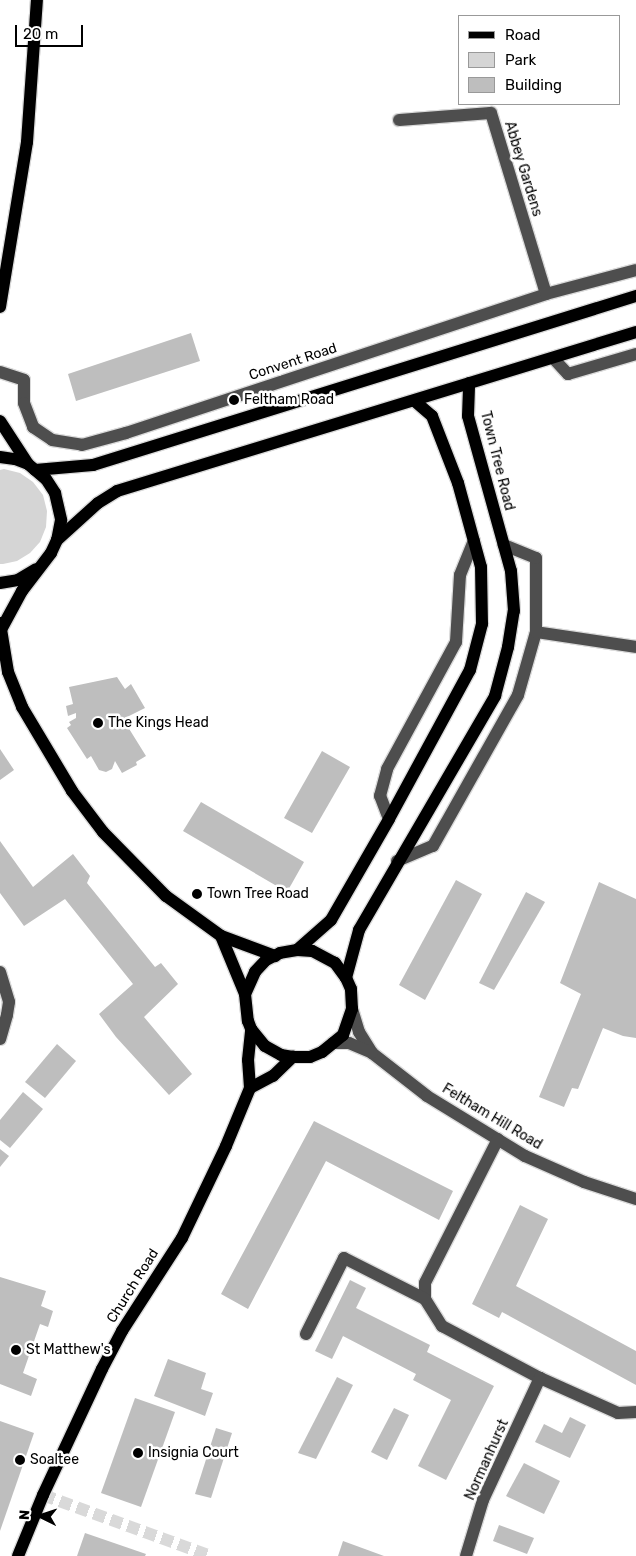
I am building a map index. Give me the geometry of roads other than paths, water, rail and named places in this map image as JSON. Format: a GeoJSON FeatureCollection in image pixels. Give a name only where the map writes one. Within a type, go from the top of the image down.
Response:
{"type":"FeatureCollection","features":[{"type":"Feature","properties":{"kind":"main road"},"geometry":{"type":"LineString","coordinates":[[0,307],[27,142],[38,0]]}},
{"type":"Feature","properties":{"kind":"main road"},"geometry":{"type":"LineString","coordinates":[[32,467],[93,465],[636,296]]}},
{"type":"Feature","properties":{"kind":"main road"},"geometry":{"type":"LineString","coordinates":[[57,540],[98,503],[117,491],[636,332]]}},
{"type":"Feature","properties":{"kind":"main road","name":"Town Tree Road"},"geometry":{"type":"LineString","coordinates":[[346,978],[359,930],[495,696],[508,647],[514,611],[511,571],[468,416],[469,383]]}},
{"type":"Feature","properties":{"kind":"main road"},"geometry":{"type":"LineString","coordinates":[[297,950],[331,920],[389,819],[470,670],[482,624],[480,567],[458,483],[432,416],[415,401]]}},
{"type":"Feature","properties":{"kind":"main road"},"geometry":{"type":"LineString","coordinates":[[0,421],[32,467]]}},
{"type":"Feature","properties":{"kind":"main road"},"geometry":{"type":"LineString","coordinates":[[0,457],[15,458],[32,467],[46,479],[55,493],[61,520],[57,540],[51,553],[38,568],[1,626],[4,675],[72,791],[103,832],[166,896],[221,936],[275,956]]}},
{"type":"Feature","properties":{"kind":"main road"},"geometry":{"type":"LineString","coordinates":[[0,583],[18,580],[38,568]]}},
{"type":"Feature","properties":{"kind":"main road"},"geometry":{"type":"LineString","coordinates":[[221,936],[245,994],[251,1030],[265,1046],[281,1055],[293,1058],[310,1057],[322,1052],[343,1035],[348,1027],[352,1009],[351,989],[346,978],[335,963],[320,954],[297,950],[266,960],[255,972],[245,994]]}},
{"type":"Feature","properties":{"kind":"main road","name":"Church Road"},"geometry":{"type":"LineString","coordinates":[[18,1556],[43,1495],[102,1369],[122,1331],[182,1238],[218,1163],[250,1088],[248,1060],[251,1030]]}},
{"type":"Feature","properties":{"kind":"main road"},"geometry":{"type":"LineString","coordinates":[[250,1088],[273,1076],[293,1058]]}},
{"type":"Feature","properties":{"kind":"street","name":"Abbey Gardens"},"geometry":{"type":"LineString","coordinates":[[398,120],[491,113],[546,294]]}},
{"type":"Feature","properties":{"kind":"street","name":"Convent Road"},"geometry":{"type":"LineString","coordinates":[[0,372],[24,380],[24,403],[33,427],[52,440],[82,445],[126,433],[546,294],[636,270]]}},
{"type":"Feature","properties":{"kind":"street"},"geometry":{"type":"LineString","coordinates":[[554,358],[568,374],[636,354]]}},
{"type":"Feature","properties":{"kind":"street"},"geometry":{"type":"LineString","coordinates":[[389,819],[380,796],[386,769],[456,642],[460,575],[474,541]]}},
{"type":"Feature","properties":{"kind":"street"},"geometry":{"type":"LineString","coordinates":[[398,861],[433,846],[518,696],[536,632],[536,558],[503,544]]}},
{"type":"Feature","properties":{"kind":"street"},"geometry":{"type":"LineString","coordinates":[[536,632],[636,647]]}},
{"type":"Feature","properties":{"kind":"street"},"geometry":{"type":"LineString","coordinates":[[0,972],[6,986],[8,1002],[7,1016],[0,1039]]}},
{"type":"Feature","properties":{"kind":"street","name":"Feltham Hill Road"},"geometry":{"type":"LineString","coordinates":[[352,1009],[359,1032],[372,1053]]}},
{"type":"Feature","properties":{"kind":"street","name":"Feltham Hill Road"},"geometry":{"type":"LineString","coordinates":[[333,1043],[349,1043],[372,1053],[427,1096],[525,1156],[584,1182],[636,1199]]}},
{"type":"Feature","properties":{"kind":"street"},"geometry":{"type":"LineString","coordinates":[[425,1299],[425,1283],[498,1140]]}},
{"type":"Feature","properties":{"kind":"street"},"geometry":{"type":"LineString","coordinates":[[306,1334],[344,1258],[425,1299],[442,1326],[540,1378],[618,1413],[636,1412]]}},
{"type":"Feature","properties":{"kind":"street","name":"Normanhurst"},"geometry":{"type":"LineString","coordinates":[[466,1556],[483,1500],[540,1378]]}},
{"type":"Feature","properties":{"kind":"tunnel"},"geometry":{"type":"LineString","coordinates":[[43,1495],[211,1556]]}},
{"type":"Feature","properties":{"kind":"place","name":"Feltham Road"},"geometry":{"type":"Point","coordinates":[234,400]}},
{"type":"Feature","properties":{"kind":"place","name":"The Kings Head"},"geometry":{"type":"Point","coordinates":[98,723]}},
{"type":"Feature","properties":{"kind":"place","name":"Town Tree Road"},"geometry":{"type":"Point","coordinates":[197,894]}},
{"type":"Feature","properties":{"kind":"place","name":"St Matthew's"},"geometry":{"type":"Point","coordinates":[16,1350]}},
{"type":"Feature","properties":{"kind":"place","name":"Insignia Court"},"geometry":{"type":"Point","coordinates":[138,1453]}},
{"type":"Feature","properties":{"kind":"place","name":"Soaltee"},"geometry":{"type":"Point","coordinates":[20,1460]}}]}
